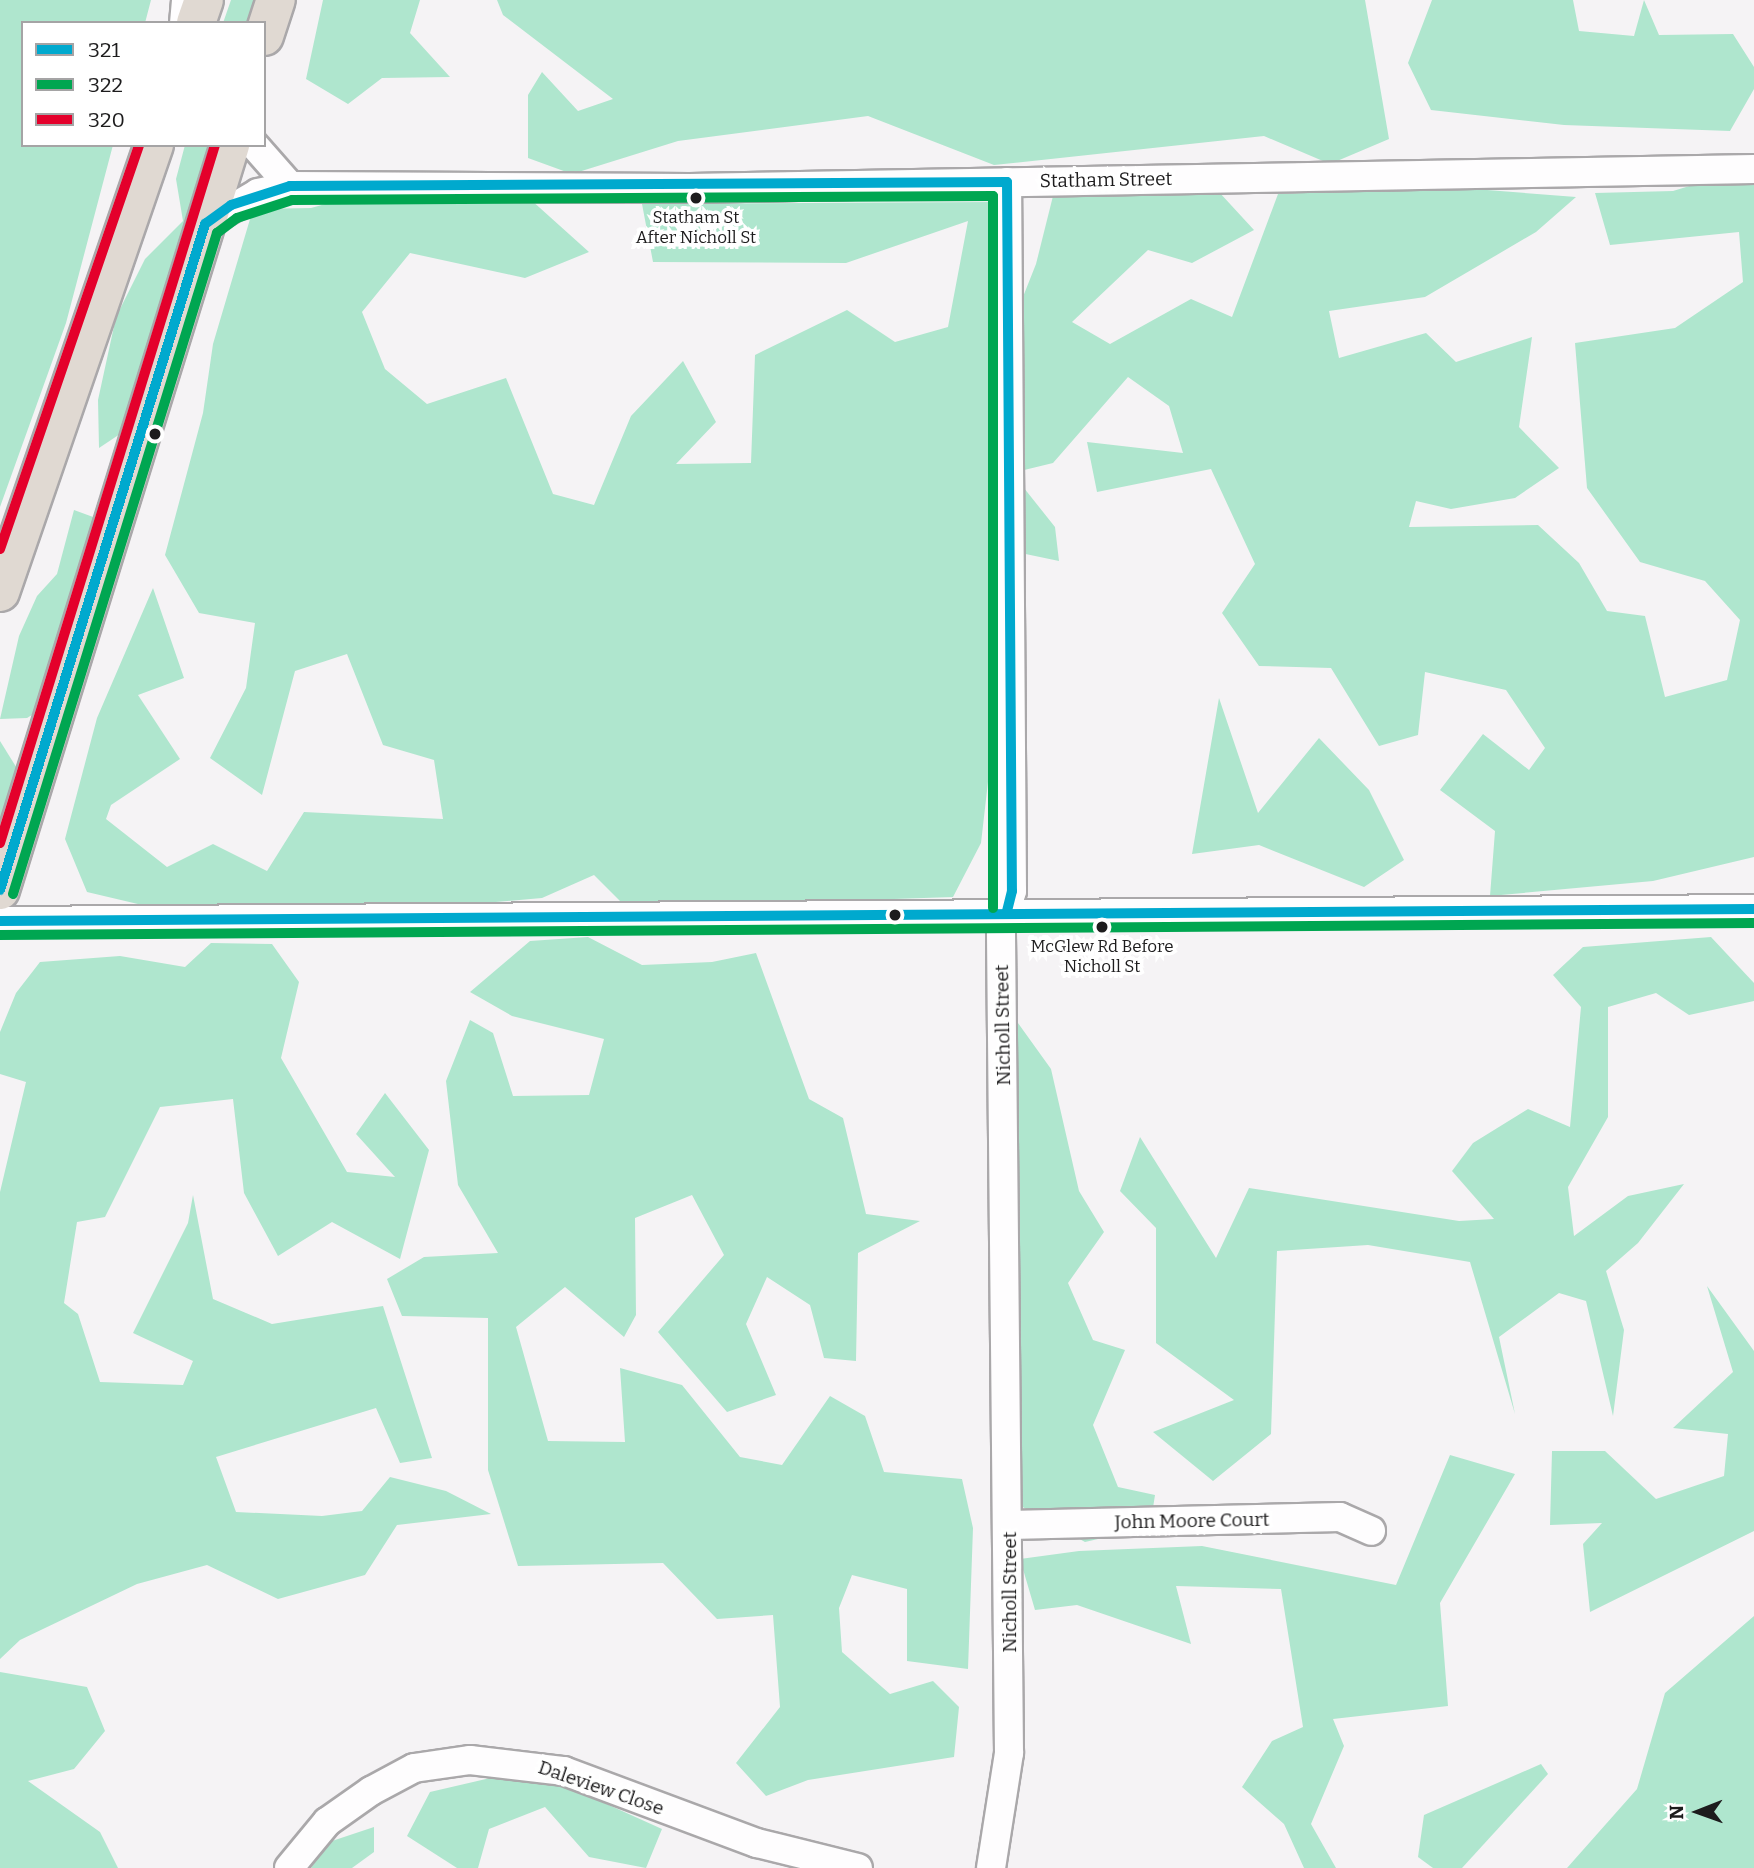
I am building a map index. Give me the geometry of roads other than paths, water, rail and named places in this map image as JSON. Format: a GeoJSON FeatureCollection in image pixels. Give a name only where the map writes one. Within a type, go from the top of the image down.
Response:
{"type":"FeatureCollection","features":[{"type":"Feature","properties":{"kind":"highway"},"geometry":{"type":"LineString","coordinates":[[197,21],[204,0]]}},
{"type":"Feature","properties":{"kind":"highway"},"geometry":{"type":"LineString","coordinates":[[266,30],[276,0]]}},
{"type":"Feature","properties":{"kind":"highway"},"geometry":{"type":"LineString","coordinates":[[0,592],[153,147]]}},
{"type":"Feature","properties":{"kind":"highway"},"geometry":{"type":"LineString","coordinates":[[0,890],[229,147]]}},
{"type":"Feature","properties":{"kind":"street"},"geometry":{"type":"LineString","coordinates":[[256,147],[290,186]]}},
{"type":"Feature","properties":{"kind":"street","name":"Statham Street"},"geometry":{"type":"LineString","coordinates":[[205,224],[240,201],[290,186],[1007,182],[1754,169]]}},
{"type":"Feature","properties":{"kind":"street","name":"Nicholl Street"},"geometry":{"type":"LineString","coordinates":[[991,1868],[1009,1753],[1010,1525],[1001,929],[1012,891],[1007,182]]}},
{"type":"Feature","properties":{"kind":"street"},"geometry":{"type":"LineString","coordinates":[[0,921],[1007,911],[1754,909]]}},
{"type":"Feature","properties":{"kind":"street","name":"John Moore Court"},"geometry":{"type":"LineString","coordinates":[[1010,1525],[1340,1517],[1371,1531]]}},
{"type":"Feature","properties":{"kind":"street","name":"Daleview Close"},"geometry":{"type":"LineString","coordinates":[[289,1868],[327,1822],[370,1791],[414,1768],[470,1760],[564,1772],[758,1843],[858,1868]]}},
{"type":"Feature","properties":{"kind":"lane"},"geometry":{"type":"LineString","coordinates":[[177,21],[179,0]]}},
{"type":"Feature","properties":{"kind":"place","name":"Statham St After Nicholl St"},"geometry":{"type":"Point","coordinates":[696,198]}},
{"type":"Feature","properties":{"kind":"place","name":"McGlew Rd Before Nicholl St"},"geometry":{"type":"Point","coordinates":[1102,927]}}]}
